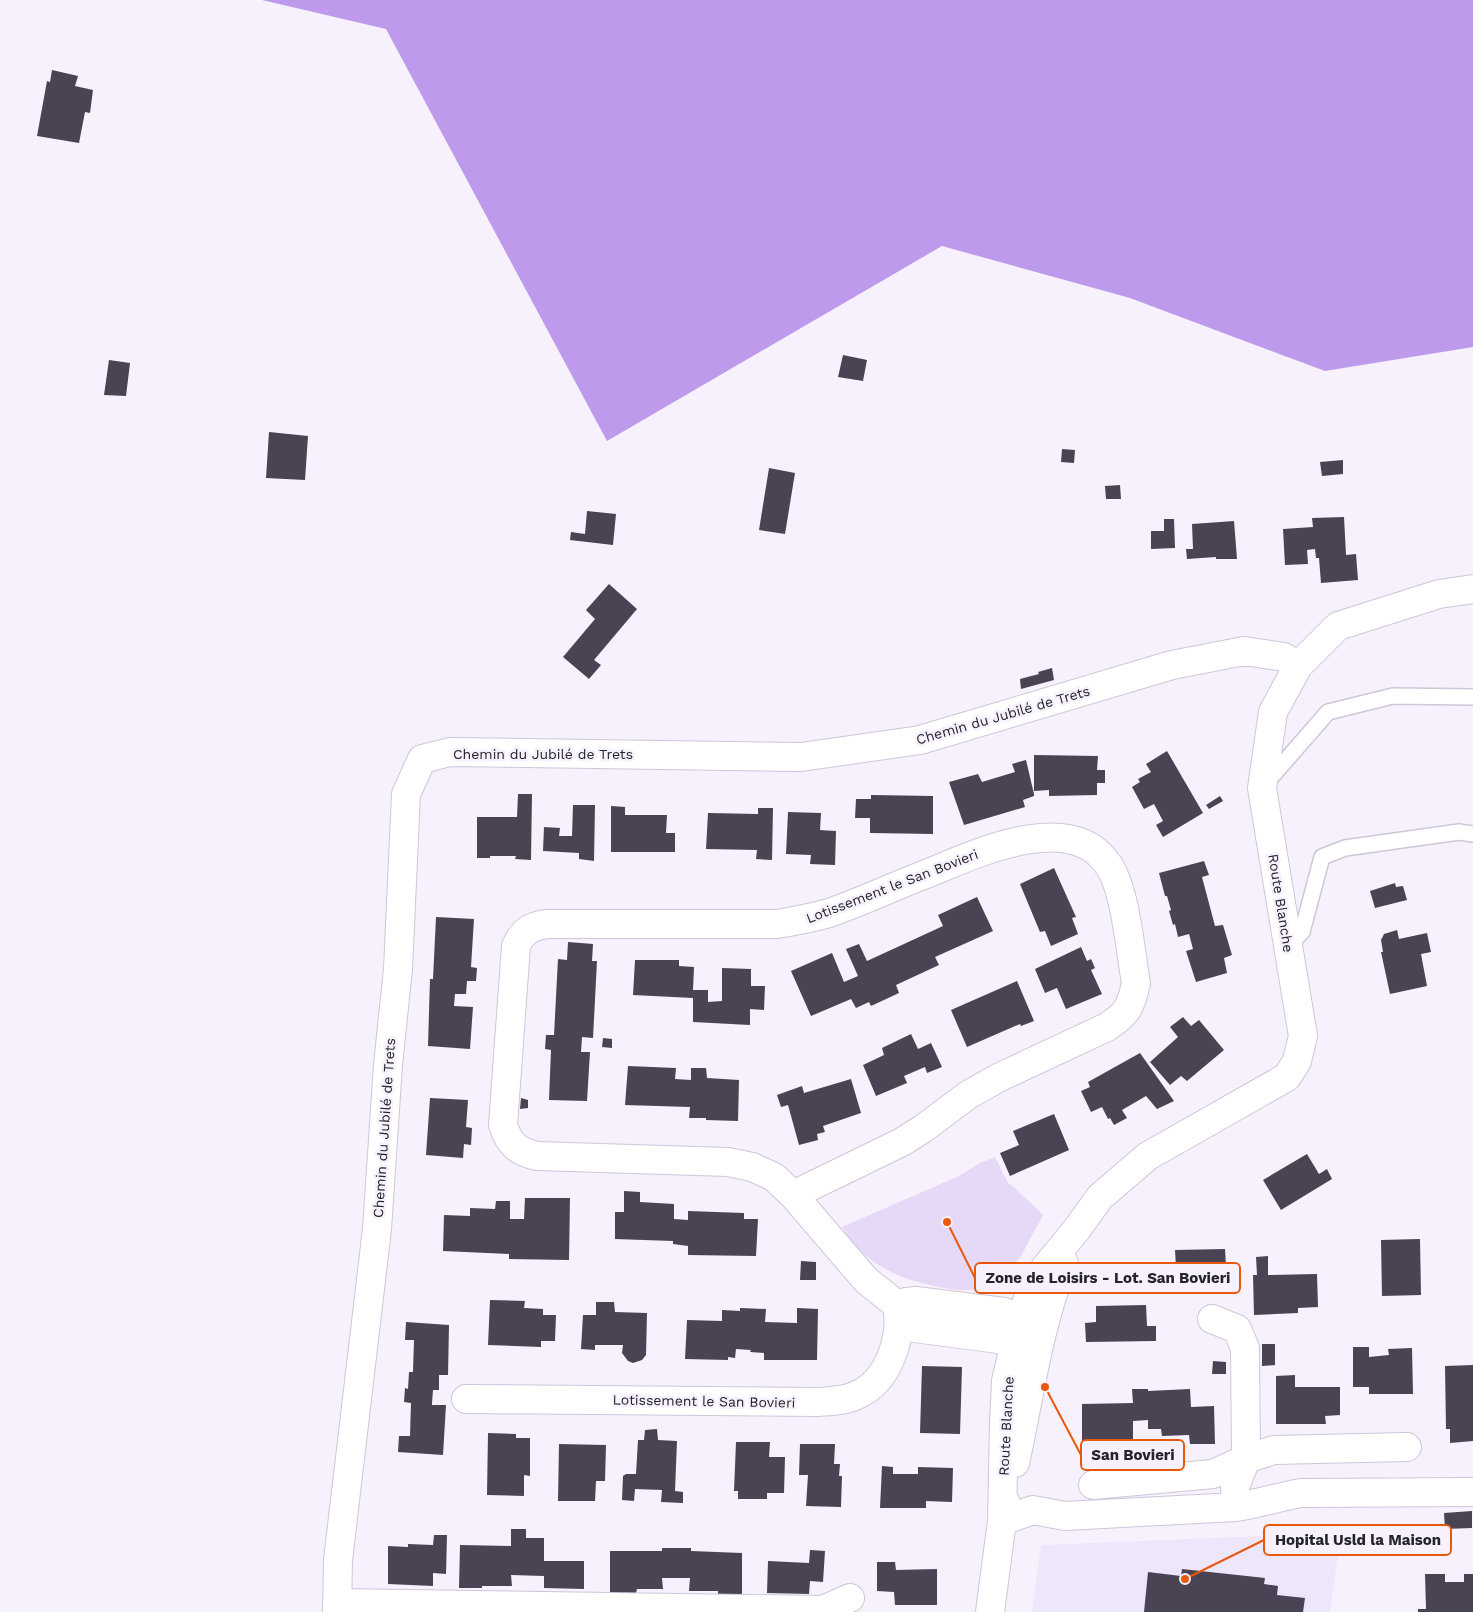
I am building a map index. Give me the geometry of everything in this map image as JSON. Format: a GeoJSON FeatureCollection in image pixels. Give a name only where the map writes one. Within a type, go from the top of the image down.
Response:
{"type":"FeatureCollection","features":[{"type":"Feature","properties":{"kind":"street","name":"Route Blanche"},"geometry":{"type":"LineString","coordinates":[[990,1612],[1002,1521],[1023,1424],[1025,1331],[1048,1304],[1077,1229],[1100,1197],[1148,1156],[1287,1077],[1297,1061],[1303,1036],[1262,788],[1273,712],[1298,666],[1338,626],[1438,594],[1473,589]]}},
{"type":"Feature","properties":{"kind":"street","name":"Chemin du Jubilé de Trets"},"geometry":{"type":"LineString","coordinates":[[337,1608],[338,1560],[377,1229],[388,1065],[398,969],[406,794],[422,759],[450,752],[801,757],[920,740],[1172,665],[1244,651],[1284,657],[1298,666]]}},
{"type":"Feature","properties":{"kind":"street","name":"Lotissement le San Bovieri"},"geometry":{"type":"LineString","coordinates":[[466,1399],[818,1402],[839,1400],[857,1395],[874,1383],[895,1348],[898,1316],[793,1195],[774,1177],[752,1167],[728,1162],[537,1156],[525,1153],[513,1145],[506,1136],[503,1125],[516,946],[520,936],[527,930],[536,925],[547,924],[777,924],[803,920],[829,912],[976,854],[1012,842],[1047,838],[1069,839],[1083,842],[1107,862],[1121,892],[1136,984],[1128,1008],[1121,1018],[1107,1027],[998,1078],[968,1095],[902,1142],[793,1195]]}},
{"type":"Feature","properties":{"kind":"street"},"geometry":{"type":"LineString","coordinates":[[898,1316],[906,1302],[916,1301],[1004,1312],[1013,1315],[1025,1331]]}},
{"type":"Feature","properties":{"kind":"street"},"geometry":{"type":"LineString","coordinates":[[1212,1319],[1237,1329],[1246,1348],[1246,1459],[1235,1487],[1236,1507]]}},
{"type":"Feature","properties":{"kind":"street"},"geometry":{"type":"LineString","coordinates":[[1093,1485],[1213,1474],[1246,1459],[1274,1450],[1407,1447]]}},
{"type":"Feature","properties":{"kind":"street"},"geometry":{"type":"LineString","coordinates":[[1002,1521],[1033,1510],[1065,1516],[1236,1507],[1258,1504],[1277,1497],[1301,1493],[1473,1492]]}},
{"type":"Feature","properties":{"kind":"street"},"geometry":{"type":"LineString","coordinates":[[337,1608],[824,1610],[850,1598]]}},
{"type":"Feature","properties":{"kind":"lane"},"geometry":{"type":"LineString","coordinates":[[1262,788],[1328,712],[1393,696],[1473,697]]}},
{"type":"Feature","properties":{"kind":"lane"},"geometry":{"type":"LineString","coordinates":[[1288,946],[1302,932],[1322,857],[1344,848],[1459,832],[1473,834]]}},
{"type":"Feature","properties":{"kind":"shaded area"},"geometry":{"type":"Polygon","coordinates":[[[262,0],[1473,0],[1473,347],[1325,371],[1130,298],[942,246],[607,441],[386,29],[262,0]]]}},
{"type":"Feature","properties":{"kind":"shaded area"},"geometry":{"type":"Polygon","coordinates":[[[995,1157],[1008,1183],[1043,1215],[1021,1256],[996,1286],[956,1290],[920,1283],[906,1278],[881,1267],[870,1259],[859,1250],[842,1227],[959,1176],[980,1163],[995,1157]]]}},
{"type":"Feature","properties":{"kind":"shaded area"},"geometry":{"type":"Polygon","coordinates":[[[1341,1533],[1330,1612],[1032,1612],[1041,1545],[1341,1533]]]}},
{"type":"Feature","properties":{"kind":"building"},"geometry":{"type":"Polygon","coordinates":[[[52,70],[78,76],[75,86],[93,90],[90,113],[85,112],[79,143],[37,136],[47,81],[50,82],[52,70]]]}},
{"type":"Feature","properties":{"kind":"building"},"geometry":{"type":"Polygon","coordinates":[[[843,355],[867,360],[863,381],[838,377],[843,355]]]}},
{"type":"Feature","properties":{"kind":"building"},"geometry":{"type":"Polygon","coordinates":[[[109,360],[130,363],[126,396],[104,395],[109,360]]]}},
{"type":"Feature","properties":{"kind":"building"},"geometry":{"type":"Polygon","coordinates":[[[269,432],[308,436],[305,480],[266,478],[269,432]]]}},
{"type":"Feature","properties":{"kind":"building"},"geometry":{"type":"Polygon","coordinates":[[[1062,449],[1075,450],[1074,463],[1061,462],[1062,449]]]}},
{"type":"Feature","properties":{"kind":"building"},"geometry":{"type":"Polygon","coordinates":[[[1343,460],[1343,474],[1322,476],[1320,462],[1343,460]]]}},
{"type":"Feature","properties":{"kind":"building"},"geometry":{"type":"Polygon","coordinates":[[[769,468],[795,473],[785,534],[759,530],[769,468]]]}},
{"type":"Feature","properties":{"kind":"building"},"geometry":{"type":"Polygon","coordinates":[[[1120,485],[1121,499],[1106,499],[1105,486],[1120,485]]]}},
{"type":"Feature","properties":{"kind":"building"},"geometry":{"type":"Polygon","coordinates":[[[587,511],[616,514],[613,545],[570,540],[571,532],[585,534],[587,511]]]}},
{"type":"Feature","properties":{"kind":"building"},"geometry":{"type":"Polygon","coordinates":[[[1344,517],[1346,555],[1356,554],[1358,580],[1321,583],[1319,558],[1316,558],[1315,549],[1307,550],[1308,564],[1285,565],[1283,529],[1313,527],[1312,518],[1344,517]]]}},
{"type":"Feature","properties":{"kind":"building"},"geometry":{"type":"Polygon","coordinates":[[[1164,519],[1174,519],[1175,548],[1151,549],[1151,531],[1164,531],[1164,519]]]}},
{"type":"Feature","properties":{"kind":"building"},"geometry":{"type":"Polygon","coordinates":[[[1234,521],[1237,559],[1216,559],[1216,557],[1187,559],[1186,549],[1193,549],[1192,524],[1234,521]]]}},
{"type":"Feature","properties":{"kind":"building"},"geometry":{"type":"Polygon","coordinates":[[[609,584],[637,609],[594,660],[601,665],[589,679],[563,657],[595,619],[586,610],[609,584]]]}},
{"type":"Feature","properties":{"kind":"building"},"geometry":{"type":"Polygon","coordinates":[[[1052,668],[1054,680],[1021,689],[1020,679],[1052,668]]]}},
{"type":"Feature","properties":{"kind":"building"},"geometry":{"type":"Polygon","coordinates":[[[1167,751],[1203,813],[1163,837],[1156,825],[1163,821],[1154,804],[1144,809],[1132,787],[1140,782],[1138,779],[1151,772],[1146,764],[1167,751]]]}},
{"type":"Feature","properties":{"kind":"building"},"geometry":{"type":"Polygon","coordinates":[[[1034,755],[1098,756],[1097,770],[1105,770],[1105,783],[1097,783],[1097,795],[1049,796],[1049,790],[1034,791],[1034,755]]]}},
{"type":"Feature","properties":{"kind":"building"},"geometry":{"type":"Polygon","coordinates":[[[1026,760],[1034,796],[1023,800],[1025,807],[964,825],[949,782],[978,774],[982,782],[1015,772],[1012,764],[1026,760]]]}},
{"type":"Feature","properties":{"kind":"building"},"geometry":{"type":"Polygon","coordinates":[[[518,794],[532,794],[531,860],[515,859],[516,856],[477,858],[477,817],[517,817],[518,794]]]}},
{"type":"Feature","properties":{"kind":"building"},"geometry":{"type":"Polygon","coordinates":[[[871,795],[933,796],[933,834],[870,833],[870,818],[855,818],[856,799],[871,799],[871,795]]]}},
{"type":"Feature","properties":{"kind":"building"},"geometry":{"type":"Polygon","coordinates":[[[1220,796],[1223,801],[1209,809],[1206,805],[1220,796]]]}},
{"type":"Feature","properties":{"kind":"building"},"geometry":{"type":"Polygon","coordinates":[[[573,805],[595,805],[594,861],[579,859],[579,853],[543,851],[544,827],[560,828],[559,836],[572,836],[573,805]]]}},
{"type":"Feature","properties":{"kind":"building"},"geometry":{"type":"Polygon","coordinates":[[[611,806],[625,807],[625,815],[667,815],[666,833],[675,833],[675,852],[611,852],[611,806]]]}},
{"type":"Feature","properties":{"kind":"building"},"geometry":{"type":"Polygon","coordinates":[[[758,808],[773,808],[772,860],[756,859],[757,850],[706,849],[708,813],[758,814],[758,808]]]}},
{"type":"Feature","properties":{"kind":"building"},"geometry":{"type":"Polygon","coordinates":[[[788,812],[821,813],[820,830],[836,831],[835,865],[810,864],[811,855],[786,854],[788,812]]]}},
{"type":"Feature","properties":{"kind":"building"},"geometry":{"type":"Polygon","coordinates":[[[1204,861],[1209,875],[1202,877],[1215,926],[1223,925],[1232,955],[1224,958],[1227,973],[1196,982],[1186,951],[1193,949],[1189,934],[1178,937],[1159,873],[1204,861]]]}},
{"type":"Feature","properties":{"kind":"building"},"geometry":{"type":"Polygon","coordinates":[[[1054,868],[1076,917],[1072,918],[1078,934],[1051,946],[1045,931],[1040,932],[1020,884],[1054,868]]]}},
{"type":"Feature","properties":{"kind":"building"},"geometry":{"type":"Polygon","coordinates":[[[1395,883],[1396,887],[1403,886],[1407,900],[1375,908],[1370,891],[1395,883]]]}},
{"type":"Feature","properties":{"kind":"building"},"geometry":{"type":"Polygon","coordinates":[[[977,897],[993,931],[935,957],[939,965],[896,985],[899,993],[871,1006],[869,1002],[856,1008],[851,999],[811,1016],[791,971],[832,953],[844,982],[858,976],[846,949],[859,944],[867,961],[943,926],[938,915],[977,897]]]}},
{"type":"Feature","properties":{"kind":"building"},"geometry":{"type":"Polygon","coordinates":[[[436,917],[474,919],[471,967],[477,968],[476,981],[467,981],[466,994],[455,994],[454,1006],[473,1007],[470,1049],[428,1046],[430,979],[433,979],[436,917]]]}},
{"type":"Feature","properties":{"kind":"building"},"geometry":{"type":"Polygon","coordinates":[[[1397,930],[1399,939],[1427,933],[1431,952],[1421,954],[1427,986],[1390,994],[1381,952],[1383,952],[1381,940],[1384,934],[1397,930]]]}},
{"type":"Feature","properties":{"kind":"building"},"geometry":{"type":"Polygon","coordinates":[[[568,942],[593,944],[592,961],[597,961],[593,1038],[582,1037],[581,1052],[590,1052],[587,1101],[549,1100],[551,1050],[545,1049],[546,1035],[554,1035],[558,959],[567,960],[568,942]]]}},
{"type":"Feature","properties":{"kind":"building"},"geometry":{"type":"Polygon","coordinates":[[[1081,947],[1087,961],[1091,959],[1095,968],[1091,970],[1102,994],[1066,1009],[1057,988],[1045,993],[1035,969],[1081,947]]]}},
{"type":"Feature","properties":{"kind":"building"},"geometry":{"type":"Polygon","coordinates":[[[635,960],[679,960],[679,966],[694,967],[693,990],[708,990],[708,1002],[722,1001],[722,968],[751,969],[751,986],[765,986],[764,1010],[750,1009],[750,1025],[693,1022],[693,998],[633,995],[635,960]]]}},
{"type":"Feature","properties":{"kind":"building"},"geometry":{"type":"Polygon","coordinates":[[[1017,981],[1034,1021],[1021,1026],[1020,1024],[967,1047],[951,1010],[1017,981]]]}},
{"type":"Feature","properties":{"kind":"building"},"geometry":{"type":"Polygon","coordinates":[[[1183,1017],[1191,1026],[1199,1020],[1224,1050],[1187,1081],[1181,1076],[1170,1085],[1150,1062],[1178,1037],[1170,1027],[1183,1017]]]}},
{"type":"Feature","properties":{"kind":"building"},"geometry":{"type":"Polygon","coordinates":[[[911,1034],[918,1049],[931,1043],[942,1067],[927,1073],[925,1067],[904,1076],[907,1083],[876,1096],[863,1065],[884,1055],[882,1048],[911,1034]]]}},
{"type":"Feature","properties":{"kind":"building"},"geometry":{"type":"Polygon","coordinates":[[[603,1038],[612,1039],[612,1048],[602,1047],[603,1038]]]}},
{"type":"Feature","properties":{"kind":"building"},"geometry":{"type":"Polygon","coordinates":[[[1140,1053],[1174,1101],[1157,1109],[1146,1096],[1122,1110],[1127,1118],[1114,1125],[1110,1118],[1108,1119],[1102,1107],[1091,1112],[1081,1091],[1090,1087],[1088,1082],[1140,1053]]]}},
{"type":"Feature","properties":{"kind":"building"},"geometry":{"type":"Polygon","coordinates":[[[628,1066],[676,1068],[675,1079],[691,1080],[691,1068],[706,1068],[707,1078],[739,1080],[738,1121],[689,1118],[690,1107],[625,1105],[628,1066]]]}},
{"type":"Feature","properties":{"kind":"building"},"geometry":{"type":"Polygon","coordinates":[[[851,1079],[861,1113],[823,1126],[825,1132],[817,1134],[818,1140],[799,1145],[788,1105],[781,1107],[777,1095],[802,1086],[804,1093],[851,1079]]]}},
{"type":"Feature","properties":{"kind":"building"},"geometry":{"type":"Polygon","coordinates":[[[430,1098],[468,1100],[466,1127],[472,1128],[471,1145],[464,1144],[463,1158],[426,1155],[430,1098]]]}},
{"type":"Feature","properties":{"kind":"building"},"geometry":{"type":"Polygon","coordinates":[[[521,1098],[528,1100],[528,1108],[520,1109],[521,1098]]]}},
{"type":"Feature","properties":{"kind":"building"},"geometry":{"type":"Polygon","coordinates":[[[1054,1114],[1069,1150],[1010,1176],[1000,1153],[1019,1145],[1013,1131],[1054,1114]]]}},
{"type":"Feature","properties":{"kind":"building"},"geometry":{"type":"Polygon","coordinates":[[[1307,1154],[1319,1174],[1327,1169],[1332,1179],[1281,1210],[1263,1180],[1307,1154]]]}},
{"type":"Feature","properties":{"kind":"building"},"geometry":{"type":"Polygon","coordinates":[[[624,1191],[640,1192],[640,1202],[674,1204],[674,1219],[688,1220],[688,1211],[744,1213],[744,1219],[758,1219],[756,1256],[688,1255],[688,1246],[673,1244],[673,1241],[615,1239],[615,1212],[624,1212],[624,1191]]]}},
{"type":"Feature","properties":{"kind":"building"},"geometry":{"type":"Polygon","coordinates":[[[525,1198],[570,1198],[569,1260],[509,1259],[509,1254],[443,1251],[444,1215],[470,1216],[470,1208],[495,1209],[496,1201],[510,1201],[510,1219],[524,1219],[525,1198]]]}},
{"type":"Feature","properties":{"kind":"building"},"geometry":{"type":"Polygon","coordinates":[[[1420,1239],[1421,1295],[1382,1296],[1381,1240],[1420,1239]]]}},
{"type":"Feature","properties":{"kind":"building"},"geometry":{"type":"Polygon","coordinates":[[[1225,1249],[1227,1283],[1177,1285],[1175,1250],[1225,1249]]]}},
{"type":"Feature","properties":{"kind":"building"},"geometry":{"type":"Polygon","coordinates":[[[1268,1256],[1268,1275],[1317,1274],[1318,1307],[1298,1308],[1298,1313],[1254,1315],[1253,1275],[1257,1275],[1256,1257],[1268,1256]]]}},
{"type":"Feature","properties":{"kind":"building"},"geometry":{"type":"Polygon","coordinates":[[[801,1261],[816,1262],[816,1280],[800,1280],[801,1261]]]}},
{"type":"Feature","properties":{"kind":"building"},"geometry":{"type":"Polygon","coordinates":[[[490,1300],[525,1301],[524,1308],[543,1309],[543,1315],[556,1315],[555,1341],[541,1341],[541,1347],[488,1345],[490,1300]]]}},
{"type":"Feature","properties":{"kind":"building"},"geometry":{"type":"Polygon","coordinates":[[[596,1302],[614,1302],[615,1312],[647,1313],[646,1355],[642,1360],[633,1363],[628,1361],[622,1353],[623,1345],[595,1345],[595,1350],[581,1349],[583,1315],[596,1315],[596,1302]]]}},
{"type":"Feature","properties":{"kind":"building"},"geometry":{"type":"Polygon","coordinates":[[[1146,1305],[1147,1326],[1156,1326],[1156,1341],[1086,1342],[1085,1323],[1096,1322],[1096,1306],[1146,1305]]]}},
{"type":"Feature","properties":{"kind":"building"},"geometry":{"type":"Polygon","coordinates":[[[740,1308],[766,1309],[765,1322],[797,1323],[797,1308],[818,1309],[817,1360],[764,1360],[764,1353],[736,1349],[735,1358],[728,1357],[728,1360],[685,1359],[687,1320],[722,1321],[722,1310],[740,1311],[740,1308]]]}},
{"type":"Feature","properties":{"kind":"building"},"geometry":{"type":"Polygon","coordinates":[[[406,1322],[449,1325],[448,1375],[439,1375],[439,1390],[433,1390],[432,1403],[432,1405],[446,1405],[443,1455],[398,1452],[399,1436],[410,1436],[411,1403],[404,1402],[405,1388],[408,1389],[409,1372],[413,1372],[414,1340],[405,1340],[406,1322]]]}},
{"type":"Feature","properties":{"kind":"building"},"geometry":{"type":"Polygon","coordinates":[[[1262,1344],[1275,1344],[1275,1365],[1262,1366],[1262,1344]]]}},
{"type":"Feature","properties":{"kind":"building"},"geometry":{"type":"Polygon","coordinates":[[[1353,1347],[1369,1347],[1369,1357],[1389,1355],[1388,1349],[1412,1348],[1413,1394],[1369,1394],[1369,1387],[1353,1387],[1353,1347]]]}},
{"type":"Feature","properties":{"kind":"building"},"geometry":{"type":"Polygon","coordinates":[[[1213,1361],[1226,1362],[1226,1374],[1212,1374],[1213,1361]]]}},
{"type":"Feature","properties":{"kind":"building"},"geometry":{"type":"Polygon","coordinates":[[[1473,1365],[1473,1441],[1450,1443],[1450,1429],[1446,1429],[1445,1366],[1473,1365]]]}},
{"type":"Feature","properties":{"kind":"building"},"geometry":{"type":"Polygon","coordinates":[[[922,1366],[962,1367],[960,1434],[920,1433],[922,1366]]]}},
{"type":"Feature","properties":{"kind":"building"},"geometry":{"type":"Polygon","coordinates":[[[1295,1375],[1295,1387],[1340,1387],[1340,1415],[1325,1416],[1326,1424],[1276,1424],[1276,1376],[1295,1375]]]}},
{"type":"Feature","properties":{"kind":"building"},"geometry":{"type":"Polygon","coordinates":[[[1132,1389],[1148,1389],[1148,1391],[1190,1389],[1191,1407],[1214,1406],[1215,1444],[1190,1444],[1189,1435],[1162,1436],[1161,1429],[1148,1429],[1148,1420],[1133,1421],[1133,1440],[1082,1441],[1082,1404],[1133,1403],[1132,1389]]]}},
{"type":"Feature","properties":{"kind":"building"},"geometry":{"type":"Polygon","coordinates":[[[657,1429],[658,1440],[677,1441],[675,1491],[683,1492],[683,1503],[661,1502],[662,1490],[635,1489],[634,1501],[622,1500],[623,1476],[626,1474],[636,1474],[638,1440],[644,1440],[645,1430],[657,1429]]]}},
{"type":"Feature","properties":{"kind":"building"},"geometry":{"type":"Polygon","coordinates":[[[488,1433],[516,1434],[516,1438],[530,1438],[530,1476],[524,1475],[524,1496],[487,1495],[488,1433]]]}},
{"type":"Feature","properties":{"kind":"building"},"geometry":{"type":"Polygon","coordinates":[[[736,1442],[770,1442],[769,1457],[785,1457],[784,1493],[767,1493],[767,1499],[738,1499],[738,1491],[734,1491],[736,1442]]]}},
{"type":"Feature","properties":{"kind":"building"},"geometry":{"type":"Polygon","coordinates":[[[559,1444],[606,1445],[605,1481],[596,1481],[595,1501],[558,1501],[559,1444]]]}},
{"type":"Feature","properties":{"kind":"building"},"geometry":{"type":"Polygon","coordinates":[[[800,1444],[835,1444],[834,1464],[840,1464],[839,1476],[842,1476],[841,1507],[806,1506],[808,1475],[799,1475],[800,1444]]]}},
{"type":"Feature","properties":{"kind":"building"},"geometry":{"type":"Polygon","coordinates":[[[882,1466],[893,1467],[893,1474],[918,1474],[918,1467],[953,1468],[952,1502],[926,1501],[926,1508],[880,1508],[882,1466]]]}},
{"type":"Feature","properties":{"kind":"building"},"geometry":{"type":"Polygon","coordinates":[[[1472,1511],[1472,1528],[1445,1529],[1444,1513],[1472,1511]]]}},
{"type":"Feature","properties":{"kind":"building"},"geometry":{"type":"Polygon","coordinates":[[[511,1529],[526,1529],[526,1538],[544,1538],[544,1561],[584,1561],[584,1589],[544,1588],[544,1576],[511,1575],[512,1586],[459,1588],[460,1545],[511,1546],[511,1529]]]}},
{"type":"Feature","properties":{"kind":"building"},"geometry":{"type":"Polygon","coordinates":[[[434,1535],[447,1535],[446,1574],[433,1573],[433,1586],[388,1584],[388,1546],[408,1547],[408,1544],[433,1545],[434,1535]]]}},
{"type":"Feature","properties":{"kind":"building"},"geometry":{"type":"Polygon","coordinates":[[[662,1548],[691,1548],[691,1551],[742,1553],[742,1594],[718,1594],[718,1591],[689,1591],[690,1578],[662,1578],[663,1589],[637,1589],[636,1593],[610,1593],[610,1551],[662,1551],[662,1548]]]}},
{"type":"Feature","properties":{"kind":"building"},"geometry":{"type":"Polygon","coordinates":[[[810,1550],[825,1551],[823,1582],[810,1581],[809,1594],[767,1593],[768,1561],[809,1563],[810,1550]]]}},
{"type":"Feature","properties":{"kind":"building"},"geometry":{"type":"Polygon","coordinates":[[[877,1562],[895,1562],[896,1570],[937,1569],[937,1605],[895,1605],[894,1592],[877,1591],[877,1562]]]}},
{"type":"Feature","properties":{"kind":"building"},"geometry":{"type":"Polygon","coordinates":[[[1182,1569],[1265,1578],[1264,1584],[1278,1586],[1277,1595],[1305,1598],[1303,1612],[1144,1612],[1148,1572],[1181,1576],[1182,1569]]]}},
{"type":"Feature","properties":{"kind":"building"},"geometry":{"type":"Polygon","coordinates":[[[1425,1574],[1445,1574],[1445,1582],[1464,1582],[1464,1574],[1473,1574],[1473,1612],[1418,1612],[1418,1609],[1426,1609],[1425,1574]]]}},
{"type":"Feature","properties":{"kind":"place","name":"Zone de Loisirs - Lot. San Bovieri"},"geometry":{"type":"Point","coordinates":[947,1222]}},
{"type":"Feature","properties":{"kind":"place","name":"San Bovieri"},"geometry":{"type":"Point","coordinates":[1045,1387]}},
{"type":"Feature","properties":{"kind":"place","name":"Hopital Usld la Maison"},"geometry":{"type":"Point","coordinates":[1185,1579]}}]}
